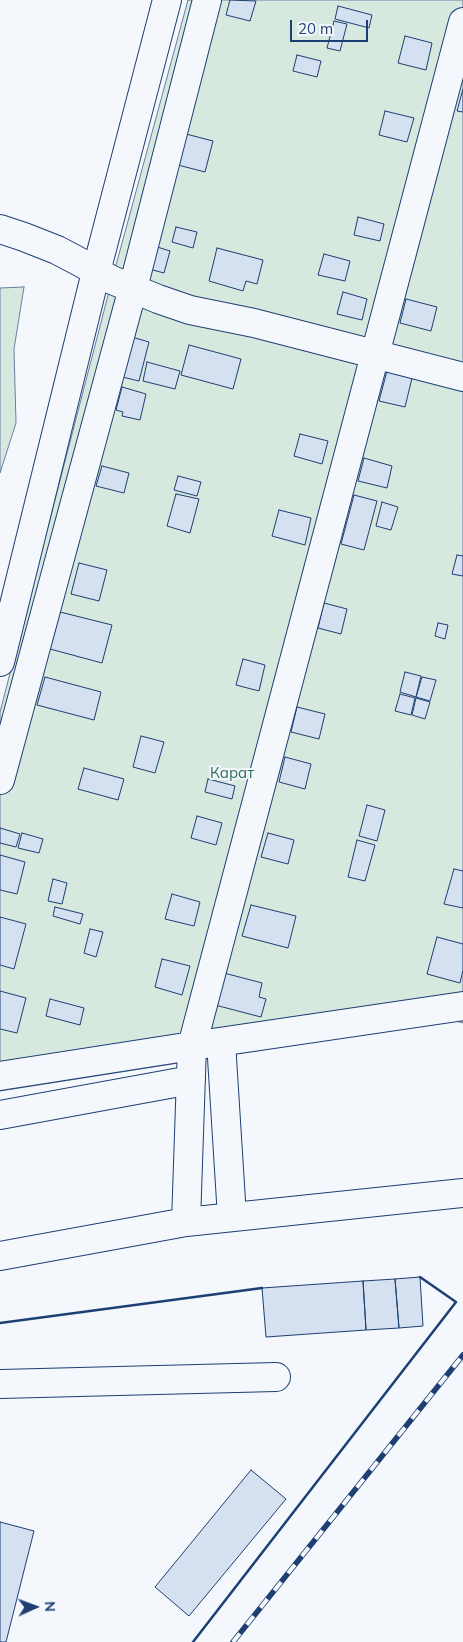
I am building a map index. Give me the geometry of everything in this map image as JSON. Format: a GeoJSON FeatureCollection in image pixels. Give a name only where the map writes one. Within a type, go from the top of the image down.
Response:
{"type":"FeatureCollection","features":[{"type":"Feature","properties":{"kind":"street"},"geometry":{"type":"LineString","coordinates":[[0,662],[96,272],[167,0]]}},
{"type":"Feature","properties":{"kind":"street"},"geometry":{"type":"LineString","coordinates":[[0,780],[133,288],[207,0]]}},
{"type":"Feature","properties":{"kind":"street"},"geometry":{"type":"LineString","coordinates":[[186,1222],[192,1046],[463,22]]}},
{"type":"Feature","properties":{"kind":"street"},"geometry":{"type":"LineString","coordinates":[[0,229],[57,250],[96,272],[190,310],[254,324],[463,377]]}},
{"type":"Feature","properties":{"kind":"street"},"geometry":{"type":"LineString","coordinates":[[0,1076],[463,1006]]}},
{"type":"Feature","properties":{"kind":"street"},"geometry":{"type":"LineString","coordinates":[[221,1042],[232,1217]]}},
{"type":"Feature","properties":{"kind":"street"},"geometry":{"type":"LineString","coordinates":[[0,1115],[191,1080]]}},
{"type":"Feature","properties":{"kind":"street"},"geometry":{"type":"LineString","coordinates":[[0,1256],[186,1222],[463,1193]]}},
{"type":"Feature","properties":{"kind":"street"},"geometry":{"type":"LineString","coordinates":[[0,1384],[276,1378]]}},
{"type":"Feature","properties":{"kind":"green space","name":"Карат"},"geometry":{"type":"Polygon","coordinates":[[[188,0],[463,0],[463,1023],[452,1020],[0,1091],[0,712],[112,280],[188,0]]]}},
{"type":"Feature","properties":{"kind":"green space"},"geometry":{"type":"Polygon","coordinates":[[[24,287],[14,349],[16,423],[0,473],[0,288],[24,287]]]}},
{"type":"Feature","properties":{"kind":"building"},"geometry":{"type":"Polygon","coordinates":[[[230,0],[256,1],[250,21],[226,15],[230,0]]]}},
{"type":"Feature","properties":{"kind":"building"},"geometry":{"type":"Polygon","coordinates":[[[338,6],[372,15],[369,28],[335,19],[338,6]]]}},
{"type":"Feature","properties":{"kind":"building"},"geometry":{"type":"Polygon","coordinates":[[[334,21],[347,24],[340,51],[327,48],[334,21]]]}},
{"type":"Feature","properties":{"kind":"building"},"geometry":{"type":"Polygon","coordinates":[[[405,36],[432,43],[426,70],[398,63],[405,36]]]}},
{"type":"Feature","properties":{"kind":"building"},"geometry":{"type":"Polygon","coordinates":[[[297,55],[321,61],[317,77],[293,71],[297,55]]]}},
{"type":"Feature","properties":{"kind":"building"},"geometry":{"type":"Polygon","coordinates":[[[463,89],[463,112],[457,111],[463,89]]]}},
{"type":"Feature","properties":{"kind":"building"},"geometry":{"type":"Polygon","coordinates":[[[385,111],[414,118],[407,142],[379,135],[385,111]]]}},
{"type":"Feature","properties":{"kind":"building"},"geometry":{"type":"Polygon","coordinates":[[[186,134],[213,141],[205,172],[178,165],[186,134]]]}},
{"type":"Feature","properties":{"kind":"building"},"geometry":{"type":"Polygon","coordinates":[[[358,217],[384,224],[380,241],[354,235],[358,217]]]}},
{"type":"Feature","properties":{"kind":"building"},"geometry":{"type":"Polygon","coordinates":[[[176,227],[197,232],[193,248],[172,242],[176,227]]]}},
{"type":"Feature","properties":{"kind":"building"},"geometry":{"type":"Polygon","coordinates":[[[151,245],[170,251],[164,273],[145,268],[151,245]]]}},
{"type":"Feature","properties":{"kind":"building"},"geometry":{"type":"Polygon","coordinates":[[[217,248],[263,260],[257,284],[246,281],[243,291],[209,281],[217,248]]]}},
{"type":"Feature","properties":{"kind":"building"},"geometry":{"type":"Polygon","coordinates":[[[324,254],[350,261],[345,281],[318,275],[324,254]]]}},
{"type":"Feature","properties":{"kind":"building"},"geometry":{"type":"Polygon","coordinates":[[[343,292],[367,299],[362,320],[337,314],[343,292]]]}},
{"type":"Feature","properties":{"kind":"building"},"geometry":{"type":"Polygon","coordinates":[[[406,299],[437,307],[431,331],[400,323],[406,299]]]}},
{"type":"Feature","properties":{"kind":"building"},"geometry":{"type":"Polygon","coordinates":[[[125,335],[149,342],[139,381],[114,375],[125,335]]]}},
{"type":"Feature","properties":{"kind":"building"},"geometry":{"type":"Polygon","coordinates":[[[189,345],[241,359],[233,389],[181,375],[189,345]]]}},
{"type":"Feature","properties":{"kind":"building"},"geometry":{"type":"Polygon","coordinates":[[[147,362],[180,371],[175,389],[143,381],[147,362]]]}},
{"type":"Feature","properties":{"kind":"building"},"geometry":{"type":"Polygon","coordinates":[[[387,371],[412,378],[405,407],[379,401],[387,371]]]}},
{"type":"Feature","properties":{"kind":"building"},"geometry":{"type":"Polygon","coordinates":[[[122,387],[146,394],[140,420],[122,416],[123,412],[116,410],[122,387]]]}},
{"type":"Feature","properties":{"kind":"building"},"geometry":{"type":"Polygon","coordinates":[[[300,434],[328,441],[322,464],[294,456],[300,434]]]}},
{"type":"Feature","properties":{"kind":"building"},"geometry":{"type":"Polygon","coordinates":[[[364,458],[392,466],[387,488],[358,481],[364,458]]]}},
{"type":"Feature","properties":{"kind":"building"},"geometry":{"type":"Polygon","coordinates":[[[102,466],[129,473],[124,493],[96,486],[102,466]]]}},
{"type":"Feature","properties":{"kind":"building"},"geometry":{"type":"Polygon","coordinates":[[[178,476],[201,482],[197,496],[174,490],[178,476]]]}},
{"type":"Feature","properties":{"kind":"building"},"geometry":{"type":"Polygon","coordinates":[[[176,494],[199,499],[190,533],[167,526],[176,494]]]}},
{"type":"Feature","properties":{"kind":"building"},"geometry":{"type":"Polygon","coordinates":[[[354,495],[377,501],[364,550],[341,544],[354,495]]]}},
{"type":"Feature","properties":{"kind":"building"},"geometry":{"type":"Polygon","coordinates":[[[382,502],[398,507],[391,530],[376,526],[382,502]]]}},
{"type":"Feature","properties":{"kind":"building"},"geometry":{"type":"Polygon","coordinates":[[[279,510],[311,518],[305,545],[272,536],[279,510]]]}},
{"type":"Feature","properties":{"kind":"building"},"geometry":{"type":"Polygon","coordinates":[[[457,555],[463,556],[463,576],[452,574],[457,555]]]}},
{"type":"Feature","properties":{"kind":"building"},"geometry":{"type":"Polygon","coordinates":[[[79,563],[107,570],[99,601],[71,594],[79,563]]]}},
{"type":"Feature","properties":{"kind":"building"},"geometry":{"type":"Polygon","coordinates":[[[324,603],[347,609],[341,634],[318,628],[324,603]]]}},
{"type":"Feature","properties":{"kind":"building"},"geometry":{"type":"Polygon","coordinates":[[[60,612],[112,625],[102,663],[50,649],[60,612]]]}},
{"type":"Feature","properties":{"kind":"building"},"geometry":{"type":"Polygon","coordinates":[[[438,623],[448,625],[445,639],[435,636],[438,623]]]}},
{"type":"Feature","properties":{"kind":"building"},"geometry":{"type":"Polygon","coordinates":[[[243,659],[265,665],[259,691],[236,685],[243,659]]]}},
{"type":"Feature","properties":{"kind":"building"},"geometry":{"type":"Polygon","coordinates":[[[405,672],[421,676],[416,697],[400,692],[405,672]]]}},
{"type":"Feature","properties":{"kind":"building"},"geometry":{"type":"Polygon","coordinates":[[[45,677],[101,692],[94,720],[37,705],[45,677]]]}},
{"type":"Feature","properties":{"kind":"building"},"geometry":{"type":"Polygon","coordinates":[[[422,677],[436,680],[430,701],[416,697],[422,677]]]}},
{"type":"Feature","properties":{"kind":"building"},"geometry":{"type":"Polygon","coordinates":[[[400,694],[415,698],[411,715],[395,711],[400,694]]]}},
{"type":"Feature","properties":{"kind":"building"},"geometry":{"type":"Polygon","coordinates":[[[416,698],[430,702],[425,719],[412,715],[416,698]]]}},
{"type":"Feature","properties":{"kind":"building"},"geometry":{"type":"Polygon","coordinates":[[[297,707],[325,714],[319,739],[291,732],[297,707]]]}},
{"type":"Feature","properties":{"kind":"building"},"geometry":{"type":"Polygon","coordinates":[[[141,736],[164,742],[155,773],[133,767],[141,736]]]}},
{"type":"Feature","properties":{"kind":"building"},"geometry":{"type":"Polygon","coordinates":[[[285,757],[311,764],[305,789],[279,782],[285,757]]]}},
{"type":"Feature","properties":{"kind":"building"},"geometry":{"type":"Polygon","coordinates":[[[84,768],[124,779],[118,800],[78,789],[84,768]]]}},
{"type":"Feature","properties":{"kind":"building"},"geometry":{"type":"Polygon","coordinates":[[[208,779],[235,786],[232,799],[205,792],[208,779]]]}},
{"type":"Feature","properties":{"kind":"building"},"geometry":{"type":"Polygon","coordinates":[[[367,805],[385,810],[377,841],[359,836],[367,805]]]}},
{"type":"Feature","properties":{"kind":"building"},"geometry":{"type":"Polygon","coordinates":[[[197,816],[222,823],[216,845],[191,838],[197,816]]]}},
{"type":"Feature","properties":{"kind":"building"},"geometry":{"type":"Polygon","coordinates":[[[0,828],[20,834],[16,847],[0,843],[0,828]]]}},
{"type":"Feature","properties":{"kind":"building"},"geometry":{"type":"Polygon","coordinates":[[[22,833],[43,839],[39,853],[18,848],[22,833]]]}},
{"type":"Feature","properties":{"kind":"building"},"geometry":{"type":"Polygon","coordinates":[[[268,833],[294,840],[288,864],[261,857],[268,833]]]}},
{"type":"Feature","properties":{"kind":"building"},"geometry":{"type":"Polygon","coordinates":[[[357,840],[375,845],[365,881],[348,877],[357,840]]]}},
{"type":"Feature","properties":{"kind":"building"},"geometry":{"type":"Polygon","coordinates":[[[0,855],[25,862],[17,894],[0,890],[0,855]]]}},
{"type":"Feature","properties":{"kind":"building"},"geometry":{"type":"Polygon","coordinates":[[[454,869],[463,871],[463,908],[444,904],[454,869]]]}},
{"type":"Feature","properties":{"kind":"building"},"geometry":{"type":"Polygon","coordinates":[[[53,879],[67,883],[62,904],[48,901],[53,879]]]}},
{"type":"Feature","properties":{"kind":"building"},"geometry":{"type":"Polygon","coordinates":[[[172,894],[200,902],[194,926],[165,919],[172,894]]]}},
{"type":"Feature","properties":{"kind":"building"},"geometry":{"type":"Polygon","coordinates":[[[251,905],[296,916],[288,948],[242,936],[251,905]]]}},
{"type":"Feature","properties":{"kind":"building"},"geometry":{"type":"Polygon","coordinates":[[[55,907],[83,914],[80,924],[53,916],[55,907]]]}},
{"type":"Feature","properties":{"kind":"building"},"geometry":{"type":"Polygon","coordinates":[[[0,917],[26,924],[14,969],[0,965],[0,917]]]}},
{"type":"Feature","properties":{"kind":"building"},"geometry":{"type":"Polygon","coordinates":[[[90,929],[103,932],[96,957],[84,953],[90,929]]]}},
{"type":"Feature","properties":{"kind":"building"},"geometry":{"type":"Polygon","coordinates":[[[437,937],[463,944],[463,970],[460,983],[427,974],[437,937]]]}},
{"type":"Feature","properties":{"kind":"building"},"geometry":{"type":"Polygon","coordinates":[[[162,959],[190,966],[182,995],[155,987],[162,959]]]}},
{"type":"Feature","properties":{"kind":"building"},"geometry":{"type":"Polygon","coordinates":[[[224,973],[262,983],[259,997],[266,999],[261,1017],[215,1005],[224,973]]]}},
{"type":"Feature","properties":{"kind":"building"},"geometry":{"type":"Polygon","coordinates":[[[0,991],[26,998],[17,1033],[0,1029],[0,991]]]}},
{"type":"Feature","properties":{"kind":"building"},"geometry":{"type":"Polygon","coordinates":[[[50,999],[84,1008],[80,1025],[46,1016],[50,999]]]}},
{"type":"Feature","properties":{"kind":"building"},"geometry":{"type":"Polygon","coordinates":[[[420,1277],[423,1326],[399,1328],[395,1279],[420,1277]]]}},
{"type":"Feature","properties":{"kind":"building"},"geometry":{"type":"Polygon","coordinates":[[[395,1279],[399,1328],[366,1330],[363,1281],[395,1279]]]}},
{"type":"Feature","properties":{"kind":"building"},"geometry":{"type":"Polygon","coordinates":[[[363,1281],[366,1330],[266,1337],[262,1288],[363,1281]]]}},
{"type":"Feature","properties":{"kind":"building"},"geometry":{"type":"Polygon","coordinates":[[[251,1470],[286,1499],[189,1616],[155,1587],[251,1470]]]}},
{"type":"Feature","properties":{"kind":"building"},"geometry":{"type":"Polygon","coordinates":[[[0,1522],[34,1531],[6,1642],[0,1642],[0,1522]]]}},
{"type":"Feature","properties":{"kind":"railway"},"geometry":{"type":"LineString","coordinates":[[233,1642],[463,1355]]}},
{"type":"Feature","properties":{"kind":"wall"},"geometry":{"type":"LineString","coordinates":[[193,1642],[456,1302],[420,1277]]}},
{"type":"Feature","properties":{"kind":"wall"},"geometry":{"type":"LineString","coordinates":[[0,1323],[262,1288]]}}]}
